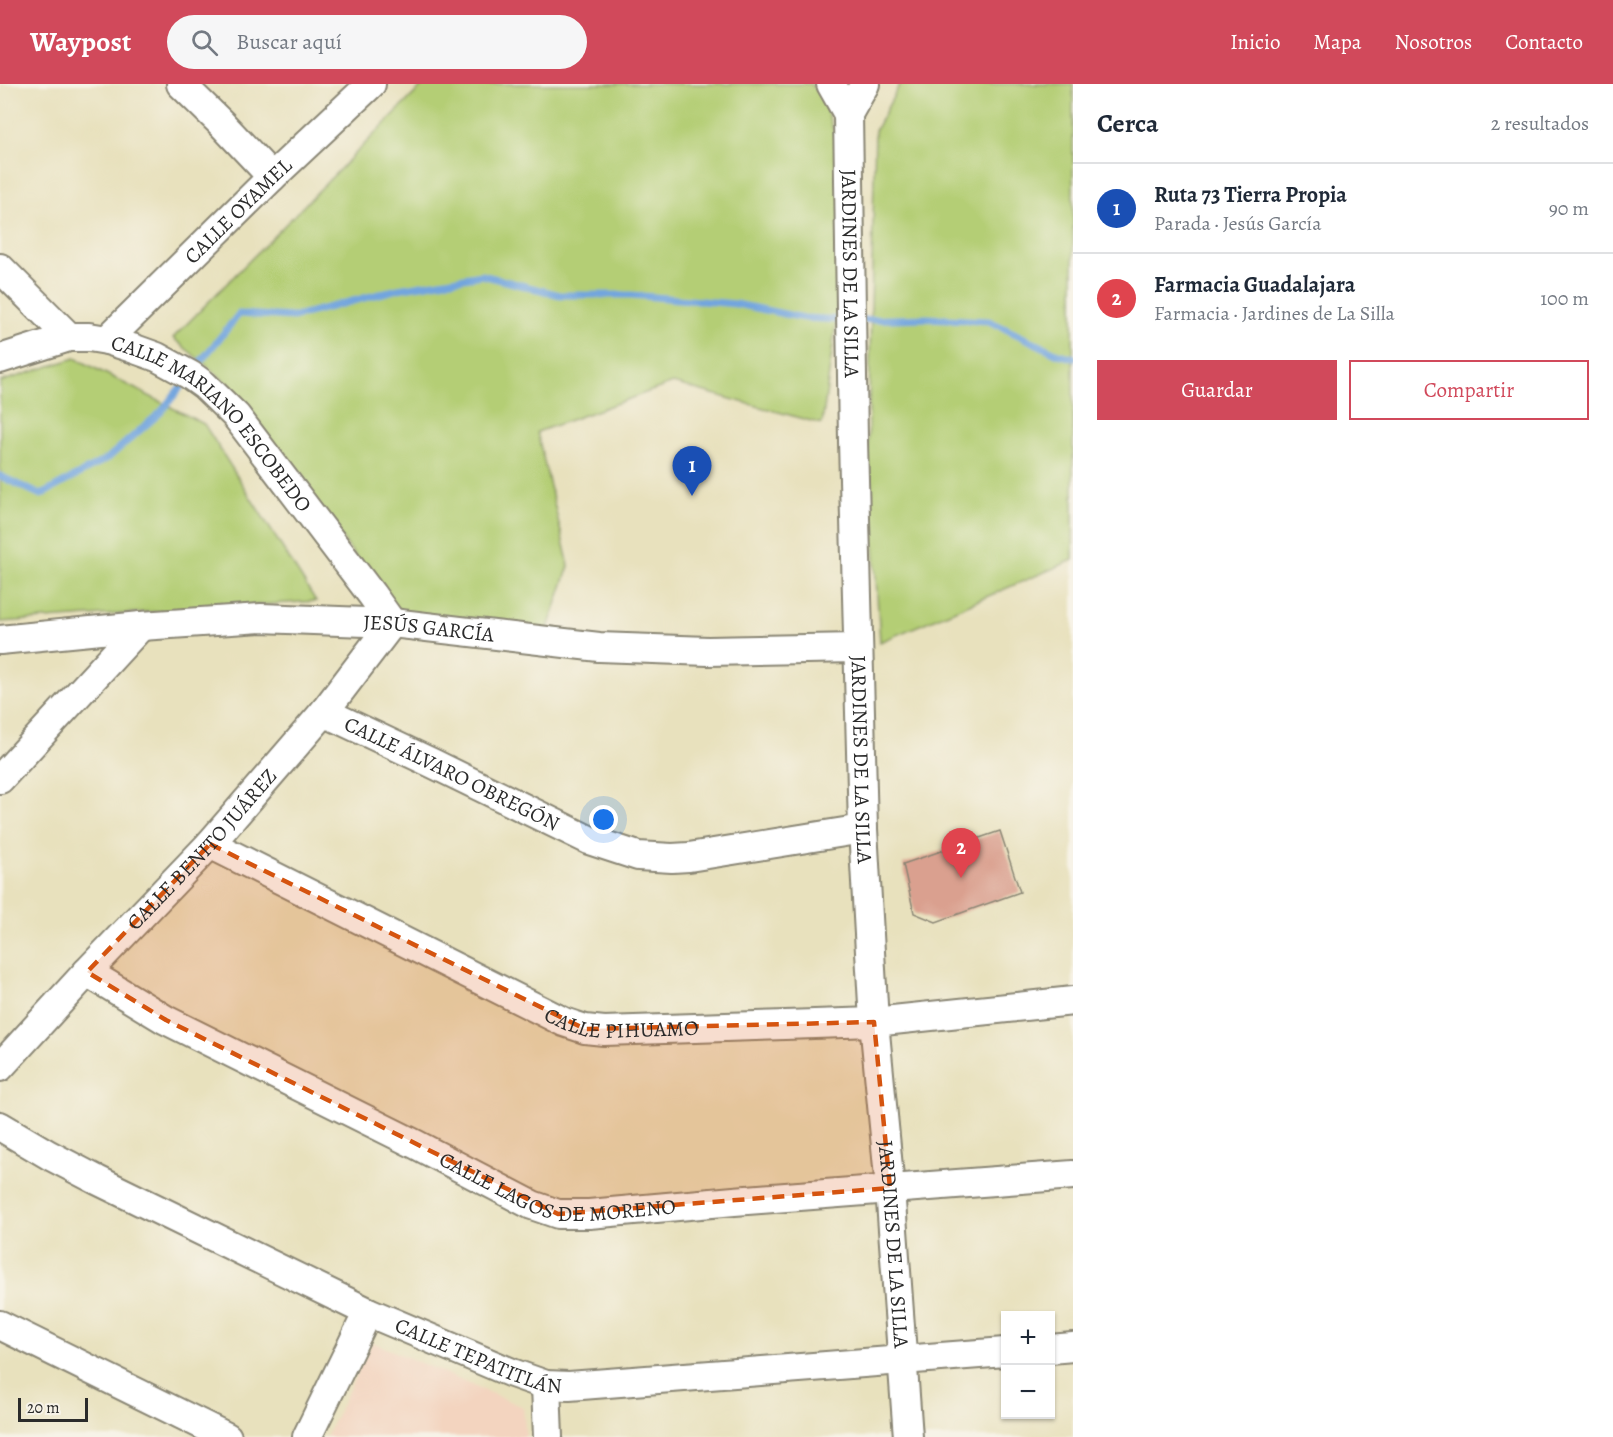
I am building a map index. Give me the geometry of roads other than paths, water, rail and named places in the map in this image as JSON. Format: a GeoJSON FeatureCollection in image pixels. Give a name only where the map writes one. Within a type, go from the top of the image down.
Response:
{"type":"FeatureCollection","features":[{"type":"Feature","properties":{"kind":"street"},"geometry":{"type":"LineString","coordinates":[[181,84],[272,177]]}},
{"type":"Feature","properties":{"kind":"street","name":"CALLE OYAMEL"},"geometry":{"type":"LineString","coordinates":[[107,340],[272,177],[371,84]]}},
{"type":"Feature","properties":{"kind":"street"},"geometry":{"type":"LineString","coordinates":[[831,84],[848,114],[866,84]]}},
{"type":"Feature","properties":{"kind":"street","name":"JARDINES DE LA SILLA"},"geometry":{"type":"LineString","coordinates":[[848,114],[862,829],[874,1022],[890,1188],[908,1437]]}},
{"type":"Feature","properties":{"kind":"street"},"geometry":{"type":"LineString","coordinates":[[0,268],[69,337],[0,359]]}},
{"type":"Feature","properties":{"kind":"street","name":"CALLE MARIANO ESCOBEDO"},"geometry":{"type":"LineString","coordinates":[[69,337],[107,340],[157,357],[204,385],[230,410],[392,622]]}},
{"type":"Feature","properties":{"kind":"street","name":"JESÚS GARCÍA"},"geometry":{"type":"LineString","coordinates":[[0,640],[141,626],[261,618],[392,622],[599,647],[708,651],[857,648]]}},
{"type":"Feature","properties":{"kind":"street","name":"CALLE BENITO JUÁREZ"},"geometry":{"type":"LineString","coordinates":[[0,1067],[210,844],[324,712],[392,622]]}},
{"type":"Feature","properties":{"kind":"street"},"geometry":{"type":"LineString","coordinates":[[0,779],[141,626]]}},
{"type":"Feature","properties":{"kind":"street","name":"CALLE ÁLVARO OBREGÓN"},"geometry":{"type":"LineString","coordinates":[[324,712],[590,840],[638,856],[689,857],[862,829]]}},
{"type":"Feature","properties":{"kind":"street","name":"CALLE PIHUAMO"},"geometry":{"type":"LineString","coordinates":[[210,844],[554,1016],[585,1029],[604,1031],[874,1022],[1073,1001]]}},
{"type":"Feature","properties":{"kind":"street","name":"CALLE LAGOS DE MORENO"},"geometry":{"type":"LineString","coordinates":[[87,972],[166,1020],[532,1205],[558,1214],[588,1214],[1073,1175]]}},
{"type":"Feature","properties":{"kind":"street","name":"CALLE TEPATITLÁN"},"geometry":{"type":"LineString","coordinates":[[0,1126],[97,1180],[368,1312],[546,1385],[569,1386],[1001,1352]]}},
{"type":"Feature","properties":{"kind":"street"},"geometry":{"type":"LineString","coordinates":[[307,1437],[368,1312]]}},
{"type":"Feature","properties":{"kind":"street"},"geometry":{"type":"LineString","coordinates":[[0,1325],[227,1437]]}},
{"type":"Feature","properties":{"kind":"street"},"geometry":{"type":"LineString","coordinates":[[1055,1348],[1073,1347]]}},
{"type":"Feature","properties":{"kind":"street"},"geometry":{"type":"LineString","coordinates":[[546,1385],[548,1437]]}},
{"type":"Feature","properties":{"kind":"waterway"},"geometry":{"type":"LineString","coordinates":[[193,371],[239,314],[293,317],[398,289],[482,275],[560,295],[631,295],[736,304],[804,318],[844,320]]}},
{"type":"Feature","properties":{"kind":"waterway"},"geometry":{"type":"LineString","coordinates":[[859,320],[927,318],[989,321],[1058,354],[1073,358]]}},
{"type":"Feature","properties":{"kind":"waterway"},"geometry":{"type":"LineString","coordinates":[[0,476],[41,495],[108,458],[161,412],[186,380]]}},
{"type":"Feature","properties":{"kind":"place","name":"Ruta 73 Tierra Propia"},"geometry":{"type":"Point","coordinates":[692,496]}},
{"type":"Feature","properties":{"kind":"place","name":"Farmacia Guadalajara"},"geometry":{"type":"Point","coordinates":[961,878]}}]}
